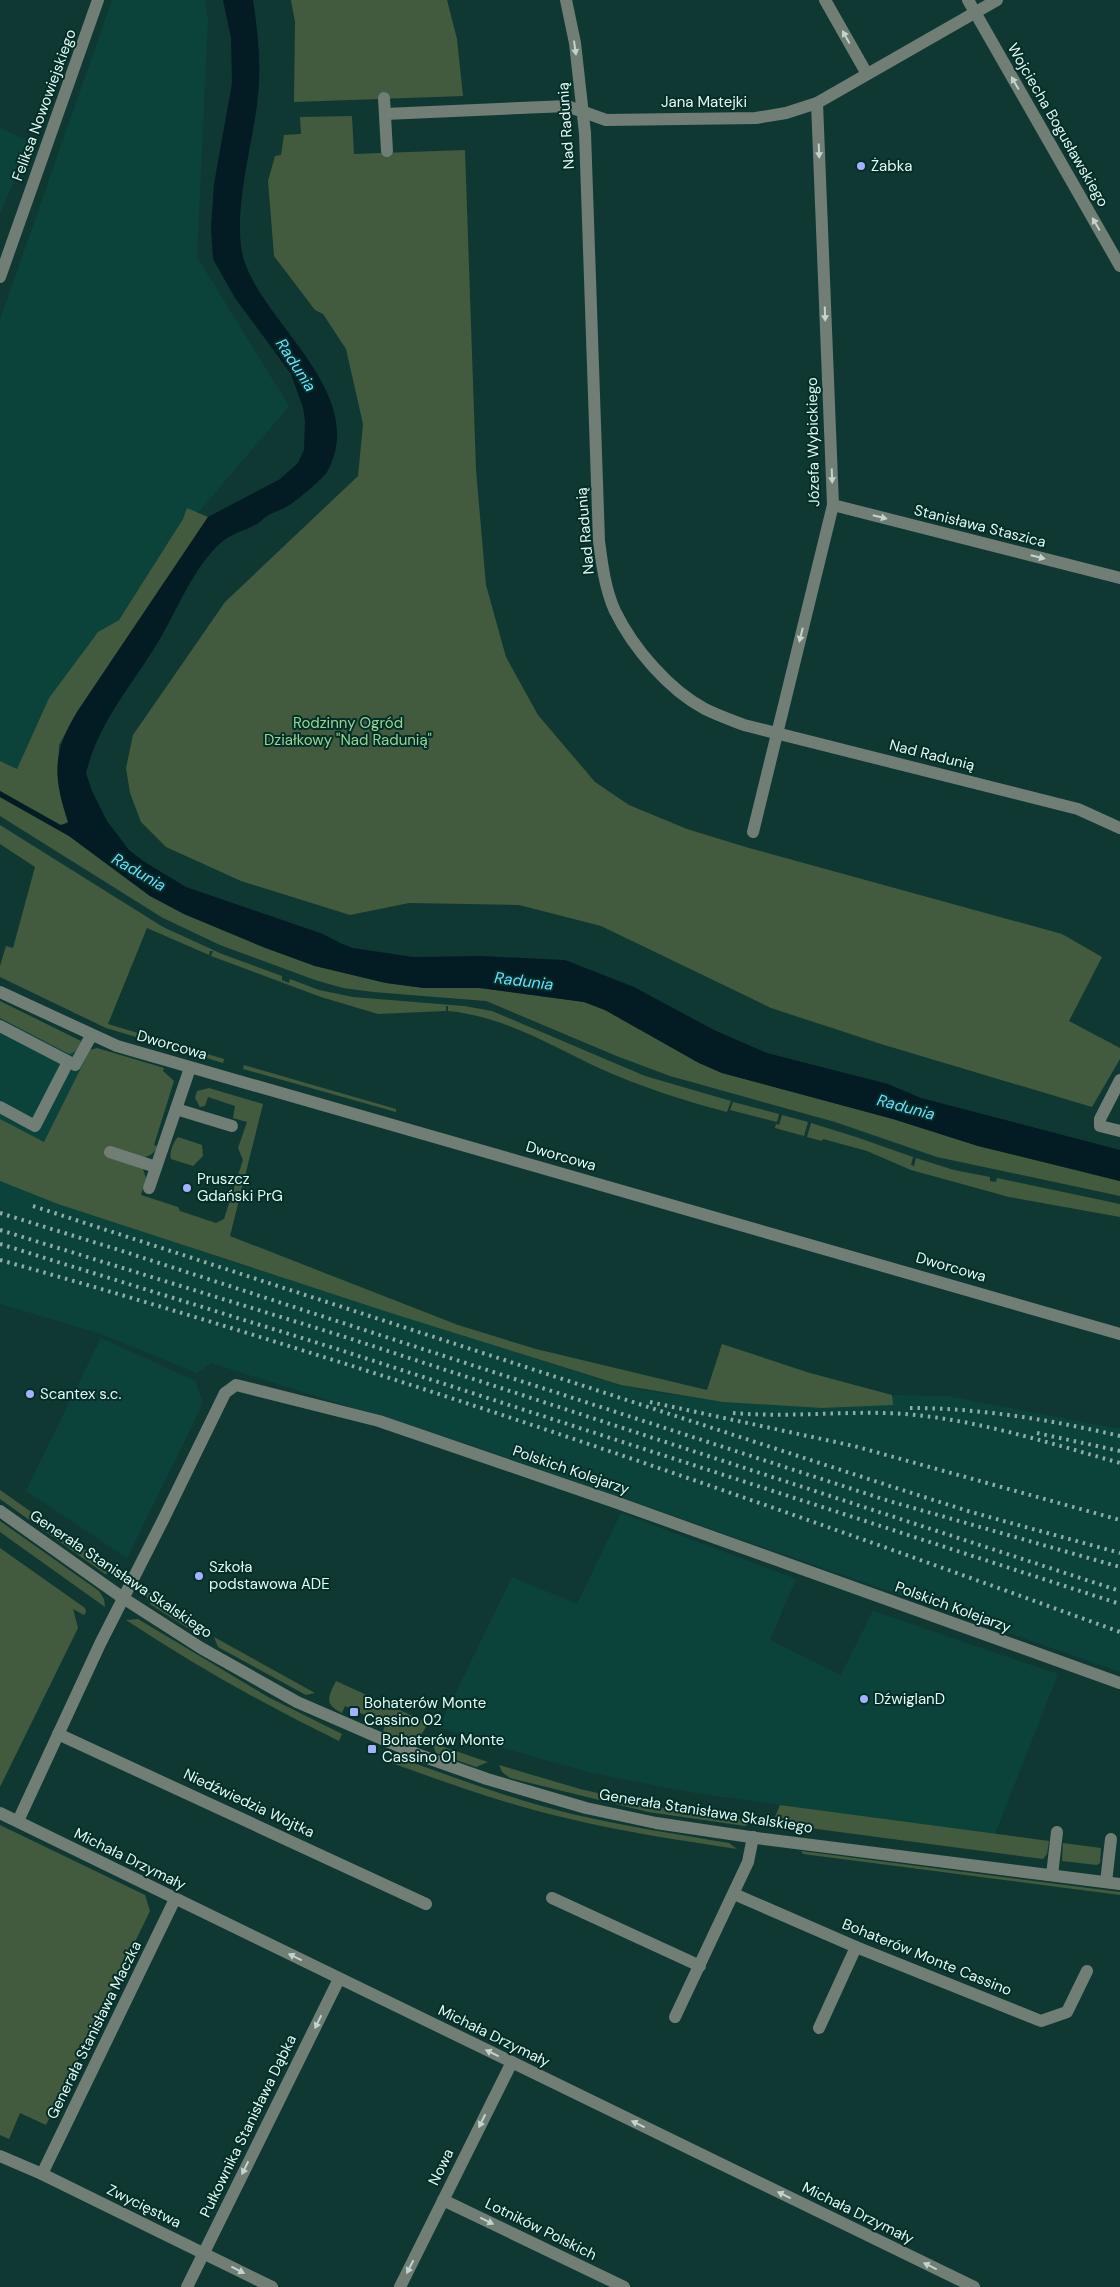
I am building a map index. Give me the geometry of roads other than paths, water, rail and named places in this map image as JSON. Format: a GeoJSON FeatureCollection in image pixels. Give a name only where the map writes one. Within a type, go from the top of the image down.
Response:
{"type":"FeatureCollection","features":[{"type":"Feature","properties":{"kind":"street","name":"Feliksa Nowowiejskiego"},"geometry":{"type":"LineString","coordinates":[[0,277],[98,0]]}},
{"type":"Feature","properties":{"kind":"street","name":"Nad Radunią"},"geometry":{"type":"LineString","coordinates":[[566,0],[575,43],[583,112],[599,541],[604,577],[615,610],[630,637],[648,662],[674,686],[704,708],[744,725],[1078,809],[1120,828]]}},
{"type":"Feature","properties":{"kind":"street"},"geometry":{"type":"LineString","coordinates":[[825,0],[867,74]]}},
{"type":"Feature","properties":{"kind":"street","name":"Wojciecha Bogusławskiego"},"geometry":{"type":"LineString","coordinates":[[968,0],[1120,266]]}},
{"type":"Feature","properties":{"kind":"street","name":"Jana Matejki"},"geometry":{"type":"LineString","coordinates":[[385,114],[567,106],[606,120],[756,118],[786,113],[816,102],[997,0]]}},
{"type":"Feature","properties":{"kind":"street"},"geometry":{"type":"LineString","coordinates":[[384,98],[387,151]]}},
{"type":"Feature","properties":{"kind":"street","name":"Józefa Wybickiego"},"geometry":{"type":"LineString","coordinates":[[753,832],[833,505],[816,102]]}},
{"type":"Feature","properties":{"kind":"street","name":"Stanisława Staszica"},"geometry":{"type":"LineString","coordinates":[[833,505],[1120,578]]}},
{"type":"Feature","properties":{"kind":"street","name":"Dworcowa"},"geometry":{"type":"LineString","coordinates":[[0,992],[91,1036],[117,1046],[1120,1334]]}},
{"type":"Feature","properties":{"kind":"street"},"geometry":{"type":"LineString","coordinates":[[0,1026],[75,1065],[91,1036]]}},
{"type":"Feature","properties":{"kind":"street"},"geometry":{"type":"LineString","coordinates":[[0,1107],[35,1126],[68,1062]]}},
{"type":"Feature","properties":{"kind":"street"},"geometry":{"type":"LineString","coordinates":[[149,1188],[190,1068]]}},
{"type":"Feature","properties":{"kind":"street"},"geometry":{"type":"LineString","coordinates":[[1120,1080],[1100,1119],[1100,1126],[1120,1131]]}},
{"type":"Feature","properties":{"kind":"street"},"geometry":{"type":"LineString","coordinates":[[176,1109],[232,1126]]}},
{"type":"Feature","properties":{"kind":"street"},"geometry":{"type":"LineString","coordinates":[[110,1152],[156,1166]]}},
{"type":"Feature","properties":{"kind":"street","name":"Polskich Kolejarzy"},"geometry":{"type":"LineString","coordinates":[[18,1822],[123,1598],[224,1393],[236,1385],[378,1421],[625,1505],[1120,1683]]}},
{"type":"Feature","properties":{"kind":"street","name":"Generała Stanisława Skalskiego"},"geometry":{"type":"LineString","coordinates":[[0,1511],[123,1598],[201,1648],[297,1702],[356,1729],[437,1762],[528,1793],[586,1808],[656,1822],[753,1837],[1120,1884]]}},
{"type":"Feature","properties":{"kind":"street","name":"Niedźwiedzia Wojtka"},"geometry":{"type":"LineString","coordinates":[[58,1734],[426,1904]]}},
{"type":"Feature","properties":{"kind":"street","name":"Michała Drzymały"},"geometry":{"type":"LineString","coordinates":[[0,1813],[974,2287]]}},
{"type":"Feature","properties":{"kind":"street"},"geometry":{"type":"LineString","coordinates":[[1052,1875],[1057,1832]]}},
{"type":"Feature","properties":{"kind":"street"},"geometry":{"type":"LineString","coordinates":[[675,2016],[748,1862],[753,1837]]}},
{"type":"Feature","properties":{"kind":"street"},"geometry":{"type":"LineString","coordinates":[[1106,1882],[1111,1840]]}},
{"type":"Feature","properties":{"kind":"street","name":"Bohaterów Monte Cassino"},"geometry":{"type":"LineString","coordinates":[[734,1894],[856,1947],[1041,2021],[1067,2012],[1087,1971]]}},
{"type":"Feature","properties":{"kind":"street"},"geometry":{"type":"LineString","coordinates":[[552,1898],[700,1966]]}},
{"type":"Feature","properties":{"kind":"street","name":"Generała Stanisława Maczka"},"geometry":{"type":"LineString","coordinates":[[42,2174],[175,1899]]}},
{"type":"Feature","properties":{"kind":"street"},"geometry":{"type":"LineString","coordinates":[[819,2028],[856,1947]]}},
{"type":"Feature","properties":{"kind":"street","name":"Pułkownika Stanisława Dąbka"},"geometry":{"type":"LineString","coordinates":[[187,2287],[339,1979]]}},
{"type":"Feature","properties":{"kind":"street","name":"Nowa"},"geometry":{"type":"LineString","coordinates":[[400,2287],[512,2062]]}},
{"type":"Feature","properties":{"kind":"street","name":"Zwycięstwa"},"geometry":{"type":"LineString","coordinates":[[0,2156],[42,2174],[204,2252],[272,2287]]}},
{"type":"Feature","properties":{"kind":"street","name":"Lotników Polskich"},"geometry":{"type":"LineString","coordinates":[[443,2200],[624,2287]]}},
{"type":"Feature","properties":{"kind":"water","name":"Radunia"},"geometry":{"type":"Polygon","coordinates":[[[223,0],[253,0],[257,28],[258,98],[241,207],[241,244],[244,260],[255,284],[309,361],[325,388],[335,415],[337,443],[327,472],[314,485],[286,507],[268,515],[257,524],[227,538],[204,562],[150,656],[118,703],[99,736],[86,773],[92,791],[107,821],[129,850],[143,861],[186,887],[323,934],[353,948],[413,957],[481,956],[565,960],[634,987],[714,1030],[767,1053],[888,1084],[921,1098],[1120,1150],[1120,1181],[978,1146],[893,1119],[722,1073],[699,1063],[605,1010],[584,1002],[480,988],[424,988],[386,983],[315,966],[263,947],[184,914],[150,896],[69,836],[0,797],[0,791],[60,825],[68,822],[58,778],[59,753],[63,740],[77,712],[208,517],[280,479],[298,463],[304,450],[305,421],[303,408],[291,374],[235,298],[213,259],[211,228],[214,184],[232,83],[231,38],[223,0]]]}},
{"type":"Feature","properties":{"kind":"railway"},"geometry":{"type":"LineString","coordinates":[[33,1206],[971,1512],[1120,1553]]}},
{"type":"Feature","properties":{"kind":"railway"},"geometry":{"type":"LineString","coordinates":[[0,1213],[116,1249],[889,1501],[1120,1567]]}},
{"type":"Feature","properties":{"kind":"railway"},"geometry":{"type":"LineString","coordinates":[[0,1230],[339,1335],[1120,1591]]}},
{"type":"Feature","properties":{"kind":"railway"},"geometry":{"type":"LineString","coordinates":[[0,1244],[334,1348],[1120,1604]]}},
{"type":"Feature","properties":{"kind":"railway"},"geometry":{"type":"LineString","coordinates":[[0,1260],[142,1301],[423,1389],[703,1483],[1120,1632]]}},
{"type":"Feature","properties":{"kind":"railway"},"geometry":{"type":"LineString","coordinates":[[650,1402],[854,1446],[1120,1520]]}},
{"type":"Feature","properties":{"kind":"railway"},"geometry":{"type":"LineString","coordinates":[[910,1408],[963,1410],[1016,1416],[1120,1436]]}},
{"type":"Feature","properties":{"kind":"railway"},"geometry":{"type":"LineString","coordinates":[[733,1413],[776,1415],[884,1413],[933,1417],[1014,1433],[1120,1463]]}},
{"type":"Feature","properties":{"kind":"railway"},"geometry":{"type":"LineString","coordinates":[[1037,1433],[1120,1451]]}},
{"type":"Feature","properties":{"kind":"place","name":"Żabka"},"geometry":{"type":"Point","coordinates":[861,166]}},
{"type":"Feature","properties":{"kind":"place","name":"Pruszcz Gdański PrG"},"geometry":{"type":"Point","coordinates":[187,1188]}},
{"type":"Feature","properties":{"kind":"place","name":"Scantex s.c."},"geometry":{"type":"Point","coordinates":[30,1394]}},
{"type":"Feature","properties":{"kind":"place","name":"Szkoła podstawowa ADE"},"geometry":{"type":"Point","coordinates":[199,1576]}},
{"type":"Feature","properties":{"kind":"place","name":"DźwiglanD"},"geometry":{"type":"Point","coordinates":[864,1699]}},
{"type":"Feature","properties":{"kind":"place","name":"Bohaterów Monte Cassino 02"},"geometry":{"type":"Point","coordinates":[354,1712]}},
{"type":"Feature","properties":{"kind":"place","name":"Bohaterów Monte Cassino 01"},"geometry":{"type":"Point","coordinates":[372,1749]}},
{"type":"Feature","properties":{"kind":"park label","name":"Rodzinny Ogród Działkowy \"Nad Radunią\""},"geometry":{"type":"Point","coordinates":[348,732]}}]}
